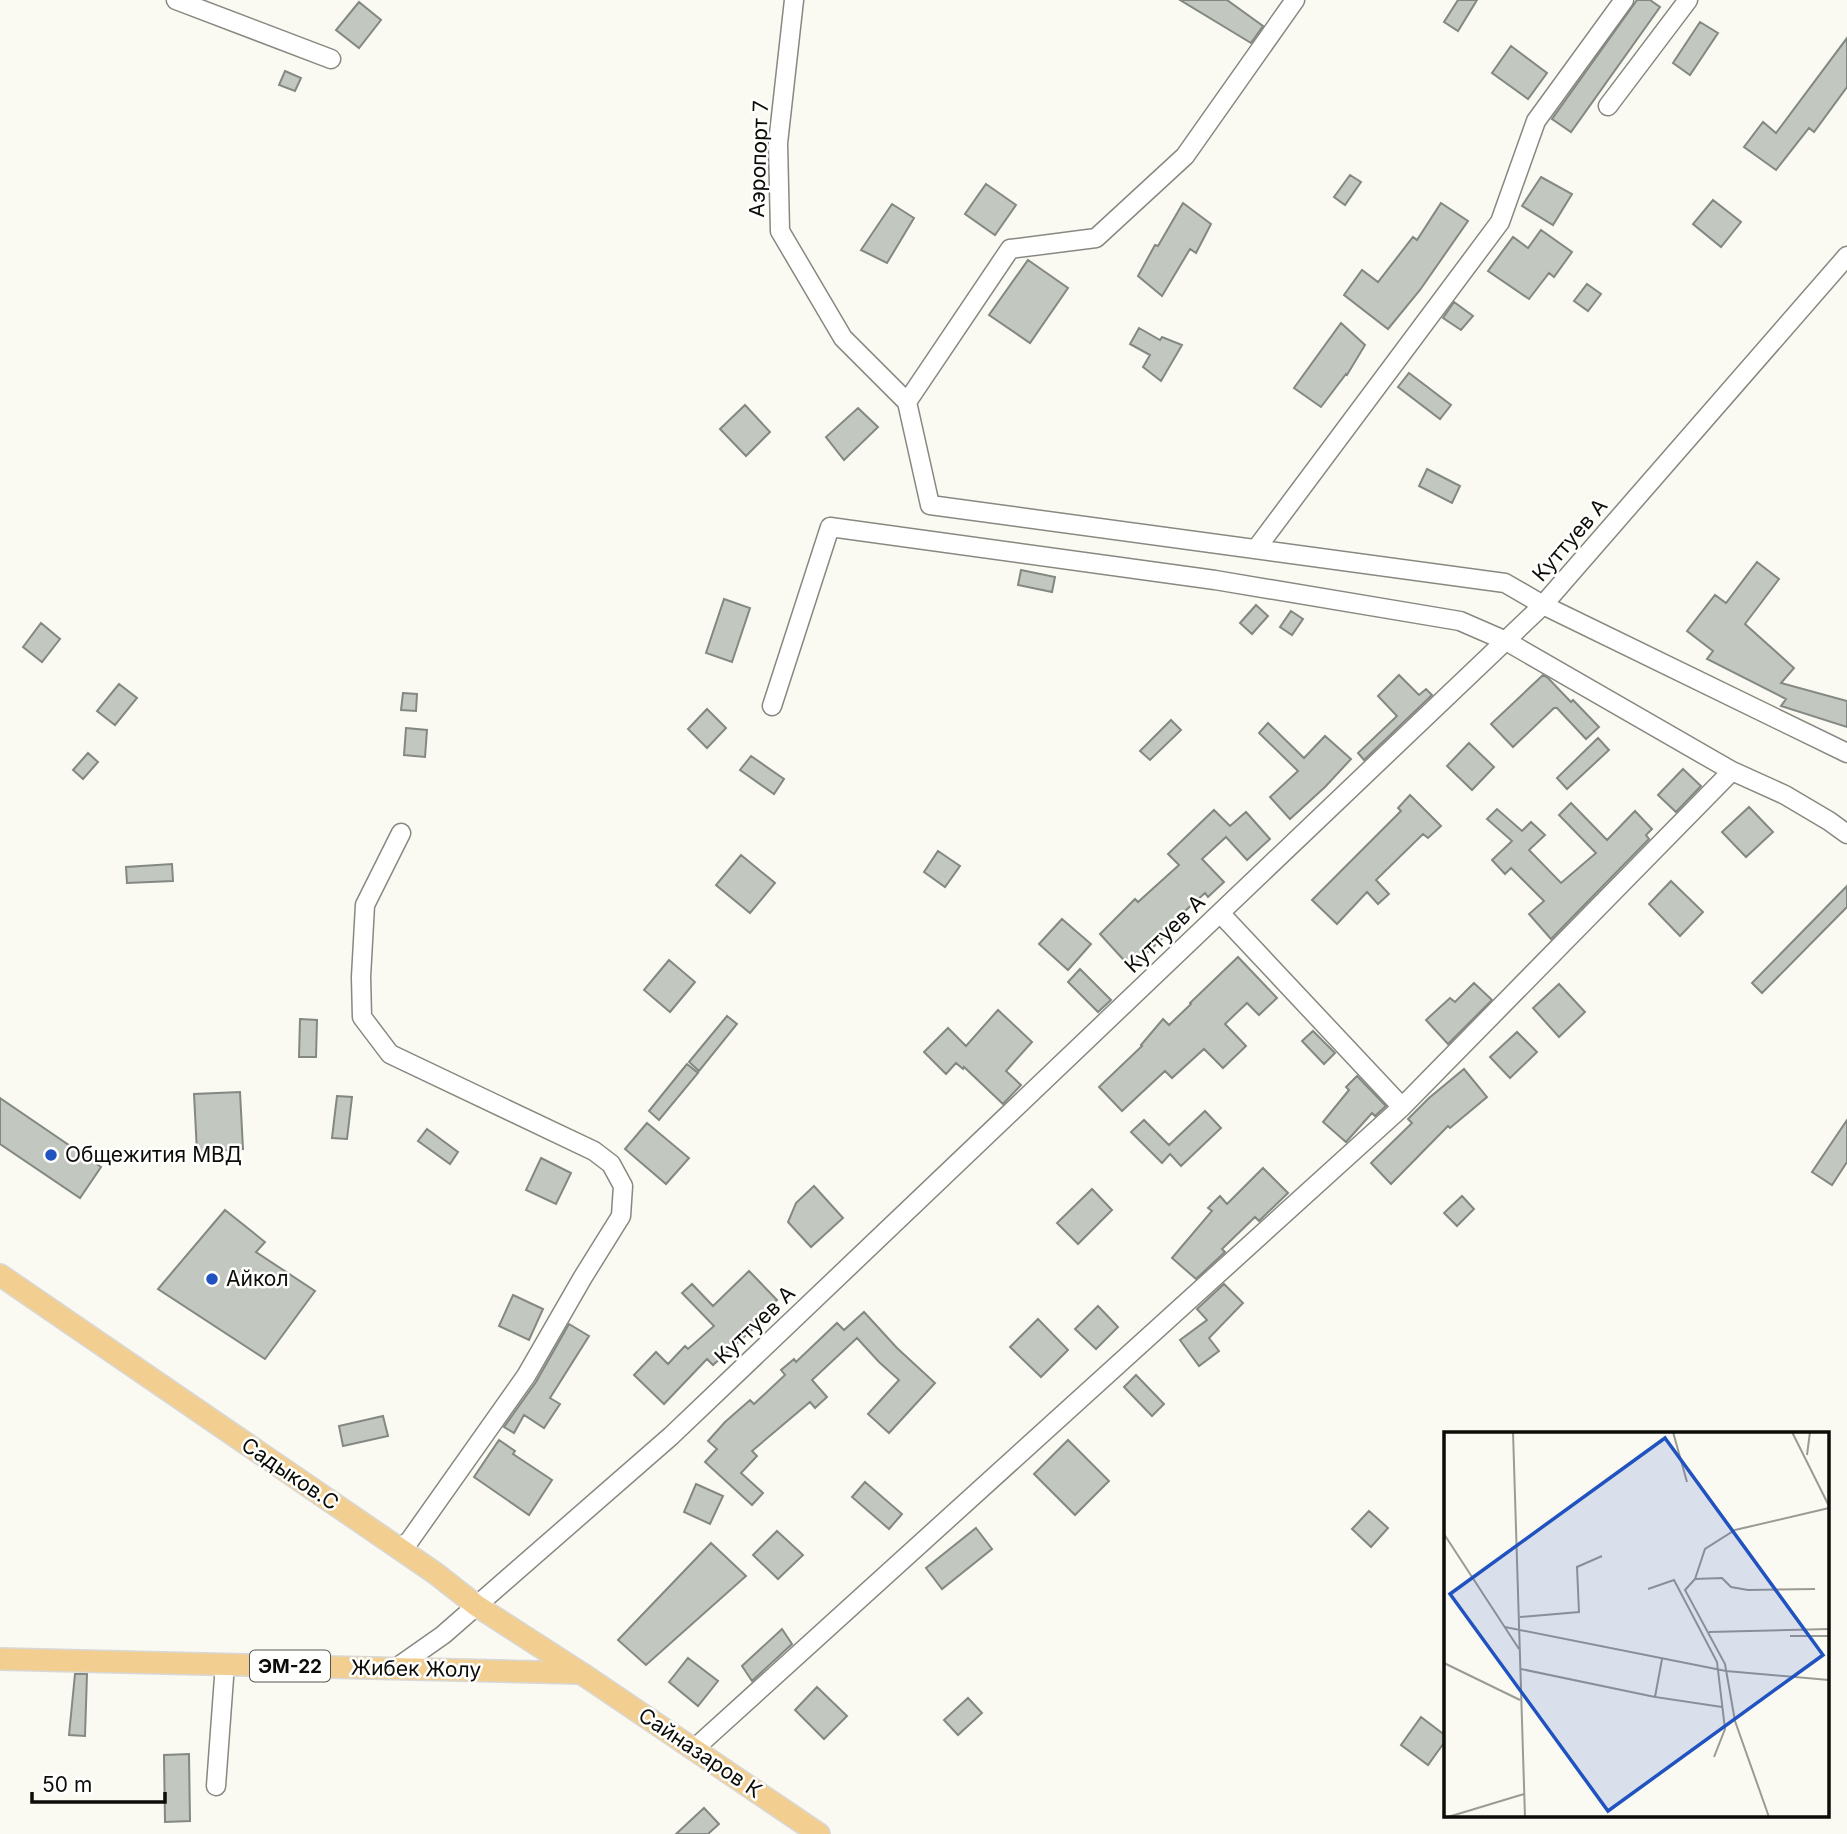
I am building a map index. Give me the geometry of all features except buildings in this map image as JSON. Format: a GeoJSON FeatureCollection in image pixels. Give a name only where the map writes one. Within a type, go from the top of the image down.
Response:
{"type":"FeatureCollection","features":[{"type":"Feature","properties":{"kind":"main road","name":"Садыков.С"},"geometry":{"type":"LineString","coordinates":[[0,1275],[435,1573],[477,1606],[580,1673]]}},
{"type":"Feature","properties":{"kind":"main road","name":"Жибек Жолу"},"geometry":{"type":"LineString","coordinates":[[0,1659],[580,1673]]}},
{"type":"Feature","properties":{"kind":"main road","name":"Сайназаров К"},"geometry":{"type":"LineString","coordinates":[[580,1673],[819,1834]]}},
{"type":"Feature","properties":{"kind":"street"},"geometry":{"type":"LineString","coordinates":[[176,0],[331,59]]}},
{"type":"Feature","properties":{"kind":"street","name":"Аэропорт 7"},"geometry":{"type":"LineString","coordinates":[[794,0],[778,143],[780,231],[843,338],[907,402]]}},
{"type":"Feature","properties":{"kind":"street"},"geometry":{"type":"LineString","coordinates":[[1295,0],[1185,156],[1096,238],[1010,249],[907,402],[930,505],[1505,583],[1543,605],[1847,753]]}},
{"type":"Feature","properties":{"kind":"street"},"geometry":{"type":"LineString","coordinates":[[1256,549],[1500,222],[1536,121],[1624,0]]}},
{"type":"Feature","properties":{"kind":"street"},"geometry":{"type":"LineString","coordinates":[[1608,106],[1688,0]]}},
{"type":"Feature","properties":{"kind":"street","name":"Куттуев А"},"geometry":{"type":"LineString","coordinates":[[396,1668],[443,1635],[671,1436],[1543,605],[1847,256]]}},
{"type":"Feature","properties":{"kind":"street"},"geometry":{"type":"LineString","coordinates":[[772,706],[830,527],[1215,580],[1460,621],[1506,641],[1732,771],[1785,795],[1847,834]]}},
{"type":"Feature","properties":{"kind":"street"},"geometry":{"type":"LineString","coordinates":[[694,1749],[1402,1107],[1732,771]]}},
{"type":"Feature","properties":{"kind":"street"},"geometry":{"type":"LineString","coordinates":[[400,1549],[410,1540],[526,1376],[621,1216],[624,1186],[611,1164],[594,1151],[390,1054],[362,1017],[365,905],[401,833]]}},
{"type":"Feature","properties":{"kind":"street"},"geometry":{"type":"LineString","coordinates":[[1220,913],[1402,1107]]}},
{"type":"Feature","properties":{"kind":"street"},"geometry":{"type":"LineString","coordinates":[[216,1786],[225,1664]]}},
{"type":"Feature","properties":{"kind":"place","name":"Общежития МВД"},"geometry":{"type":"Point","coordinates":[51,1155]}},
{"type":"Feature","properties":{"kind":"place","name":"Айкол"},"geometry":{"type":"Point","coordinates":[212,1279]}}]}
